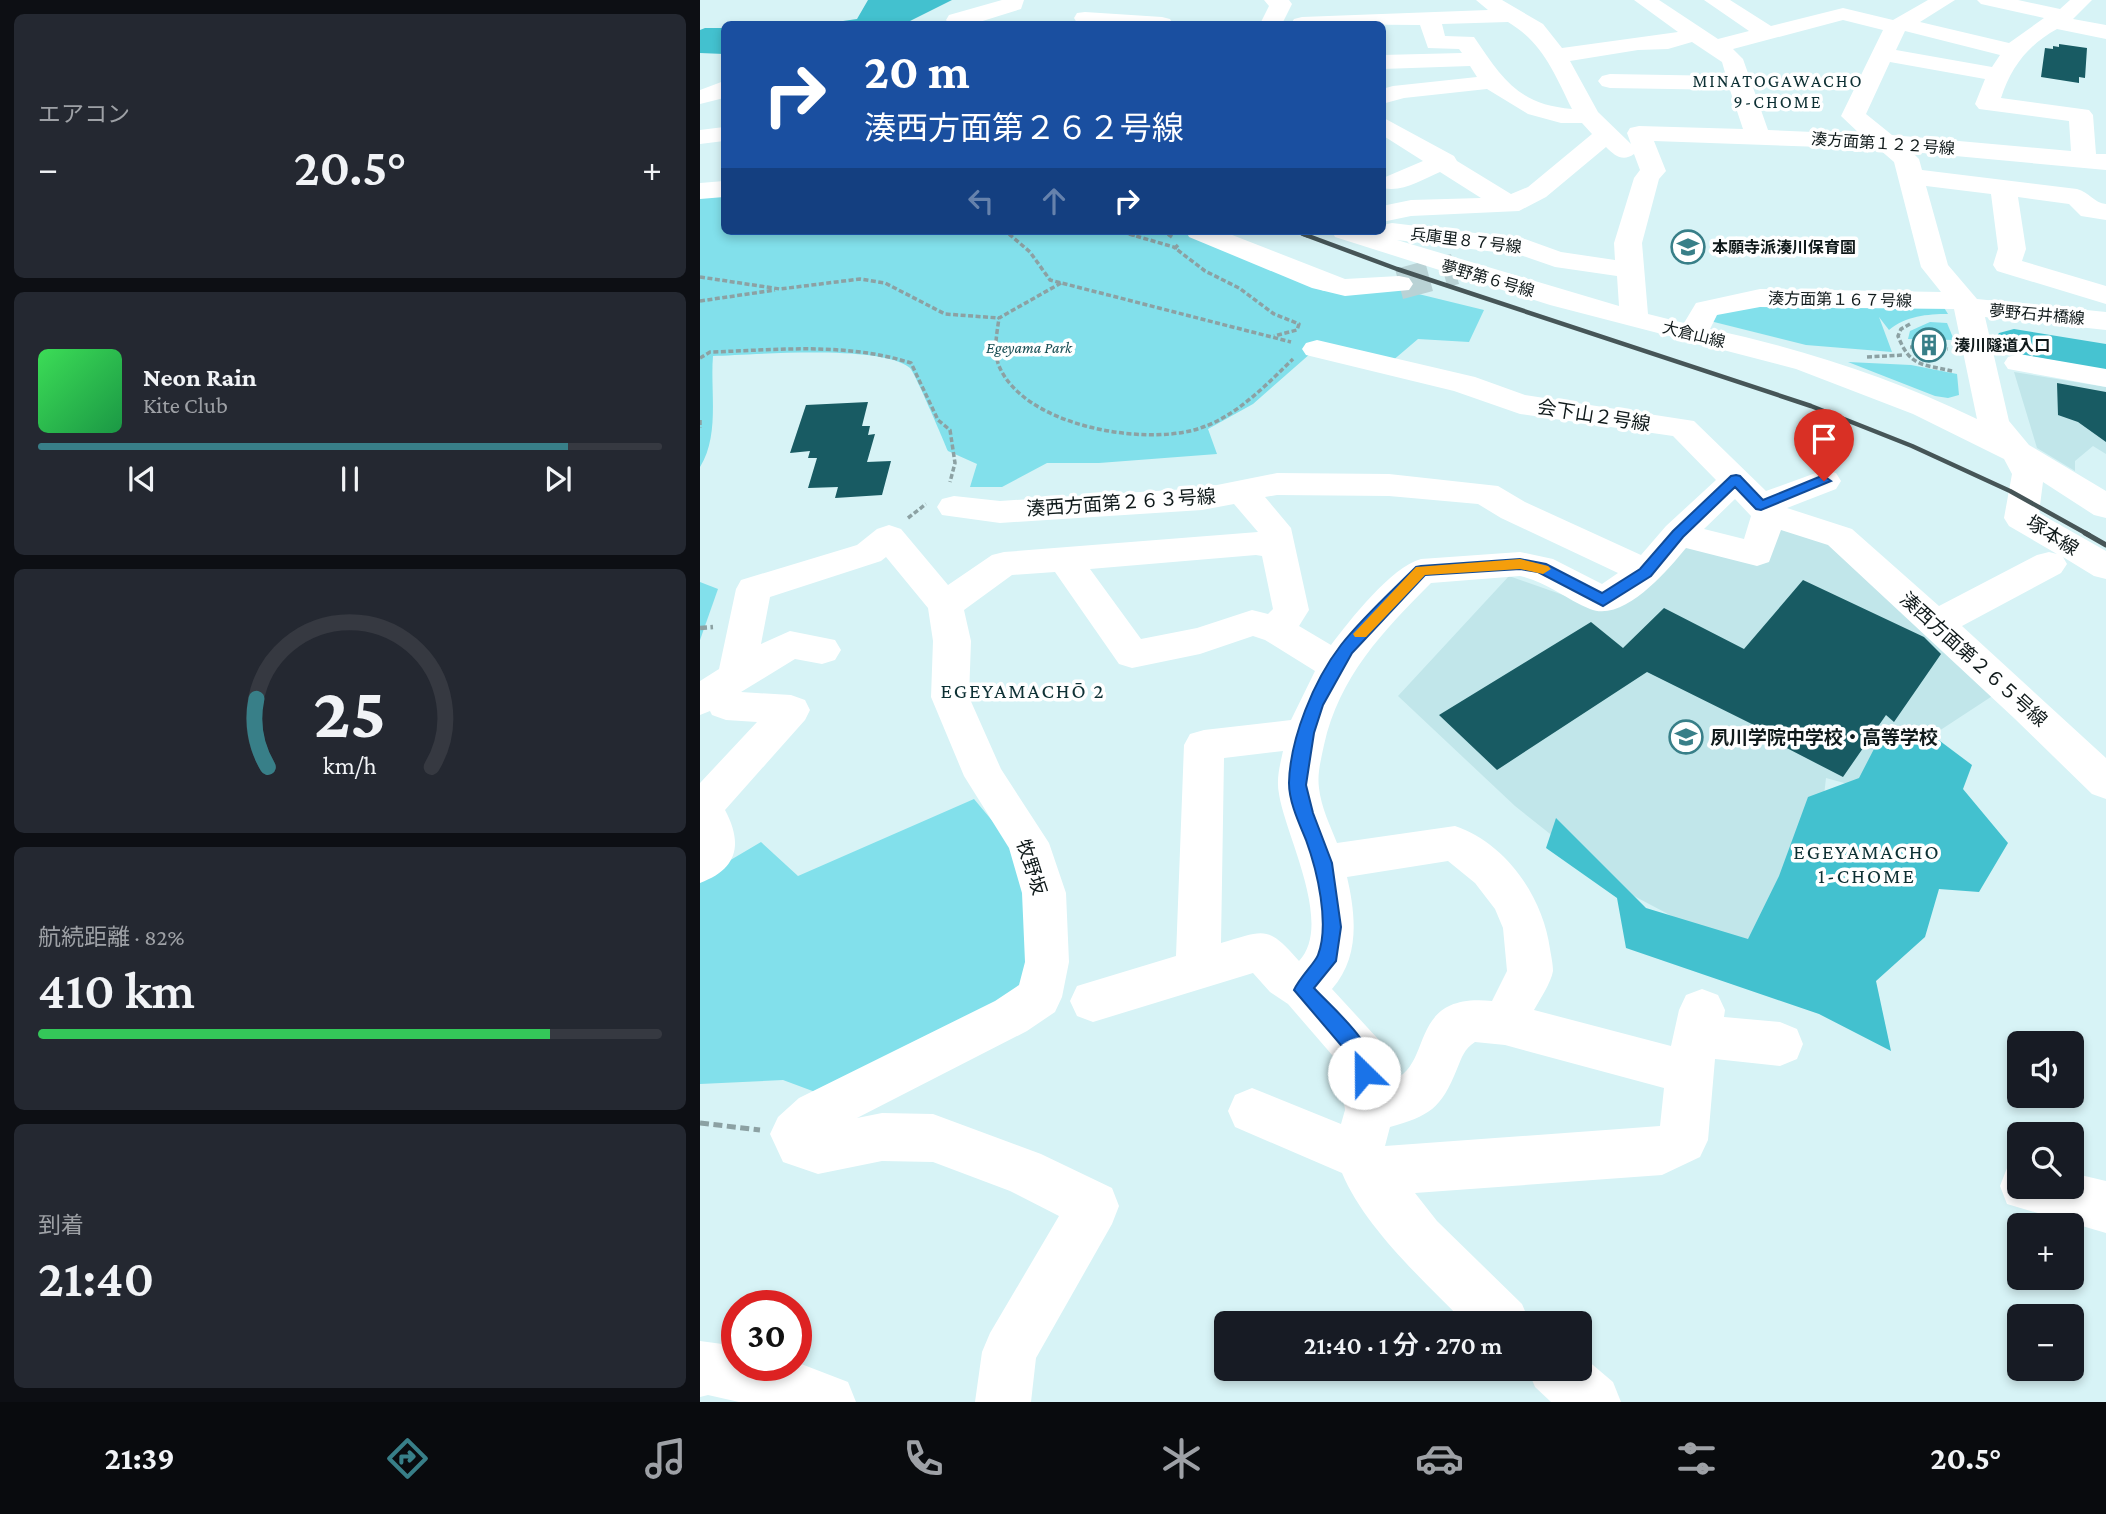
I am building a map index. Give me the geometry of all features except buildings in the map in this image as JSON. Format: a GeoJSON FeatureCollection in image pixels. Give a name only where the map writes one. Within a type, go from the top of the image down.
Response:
{"type":"FeatureCollection","features":[{"type":"Feature","properties":{"kind":"street"},"geometry":{"type":"LineString","coordinates":[[958,21],[1013,4],[1013,0]]}},
{"type":"Feature","properties":{"kind":"street"},"geometry":{"type":"LineString","coordinates":[[1157,21],[1165,0]]}},
{"type":"Feature","properties":{"kind":"street"},"geometry":{"type":"LineString","coordinates":[[1487,0],[1535,29],[1556,56],[1588,116],[1608,133],[1647,178]]}},
{"type":"Feature","properties":{"kind":"street"},"geometry":{"type":"LineString","coordinates":[[1645,0],[1732,59],[1757,135]]}},
{"type":"Feature","properties":{"kind":"street"},"geometry":{"type":"LineString","coordinates":[[1715,0],[1767,33]]}},
{"type":"Feature","properties":{"kind":"street"},"geometry":{"type":"LineString","coordinates":[[1790,0],[1794,11],[1828,18]]}},
{"type":"Feature","properties":{"kind":"street"},"geometry":{"type":"LineString","coordinates":[[1988,0],[2106,32]]}},
{"type":"Feature","properties":{"kind":"street"},"geometry":{"type":"LineString","coordinates":[[2081,0],[2076,8],[2029,37],[2013,51],[1987,104],[2081,115],[2095,161]]}},
{"type":"Feature","properties":{"kind":"street"},"geometry":{"type":"LineString","coordinates":[[1273,21],[1284,1]]}},
{"type":"Feature","properties":{"kind":"street"},"geometry":{"type":"LineString","coordinates":[[1940,1],[1899,25],[1853,116],[1906,159],[1935,267],[1965,304],[1994,423],[2017,452]]}},
{"type":"Feature","properties":{"kind":"street"},"geometry":{"type":"LineString","coordinates":[[1556,56],[1639,43],[1706,41],[1767,33],[1843,14],[1853,8],[1899,25],[2013,51]]}},
{"type":"Feature","properties":{"kind":"street"},"geometry":{"type":"LineString","coordinates":[[1074,21],[1098,15],[1137,21]]}},
{"type":"Feature","properties":{"kind":"street"},"geometry":{"type":"LineString","coordinates":[[1373,21],[1511,15]]}},
{"type":"Feature","properties":{"kind":"street"},"geometry":{"type":"LineString","coordinates":[[1430,18],[1436,43],[1466,42],[1492,82],[1518,103],[1564,118],[1588,116]]}},
{"type":"Feature","properties":{"kind":"street"},"geometry":{"type":"LineString","coordinates":[[1386,62],[1476,59]]}},
{"type":"Feature","properties":{"kind":"street"},"geometry":{"type":"LineString","coordinates":[[1878,63],[1994,86]]}},
{"type":"Feature","properties":{"kind":"street"},"geometry":{"type":"LineString","coordinates":[[1610,81],[1738,83]]}},
{"type":"Feature","properties":{"kind":"street"},"geometry":{"type":"LineString","coordinates":[[1386,96],[1401,91],[1492,82]]}},
{"type":"Feature","properties":{"kind":"street"},"geometry":{"type":"LineString","coordinates":[[1634,320],[1628,243],[1647,178],[1653,171],[1639,133],[1659,133],[1641,82]]}},
{"type":"Feature","properties":{"kind":"street"},"geometry":{"type":"LineString","coordinates":[[700,97],[721,90]]}},
{"type":"Feature","properties":{"kind":"street"},"geometry":{"type":"LineString","coordinates":[[705,131],[721,115]]}},
{"type":"Feature","properties":{"kind":"street"},"geometry":{"type":"LineString","coordinates":[[1386,126],[1445,161],[1510,205]]}},
{"type":"Feature","properties":{"kind":"street"},"geometry":{"type":"LineString","coordinates":[[1386,218],[1411,208],[1510,205],[1537,192],[1608,133]]}},
{"type":"Feature","properties":{"kind":"street","name":"湊方面第１２２号線"},"geometry":{"type":"LineString","coordinates":[[1659,133],[1887,142],[2095,161]]}},
{"type":"Feature","properties":{"kind":"street"},"geometry":{"type":"LineString","coordinates":[[1386,151],[1412,141]]}},
{"type":"Feature","properties":{"kind":"street"},"geometry":{"type":"LineString","coordinates":[[1948,148],[1952,180]]}},
{"type":"Feature","properties":{"kind":"street"},"geometry":{"type":"LineString","coordinates":[[1387,180],[1445,161]]}},
{"type":"Feature","properties":{"kind":"street"},"geometry":{"type":"LineString","coordinates":[[1911,176],[2077,197],[2090,210],[2106,212]]}},
{"type":"Feature","properties":{"kind":"street"},"geometry":{"type":"LineString","coordinates":[[2003,187],[2012,249],[2007,265],[2106,295]]}},
{"type":"Feature","properties":{"kind":"street"},"geometry":{"type":"LineString","coordinates":[[700,191],[721,189]]}},
{"type":"Feature","properties":{"kind":"street","name":"兵庫里８７号線"},"geometry":{"type":"LineString","coordinates":[[1386,218],[1525,247],[1555,259],[1630,271]]}},
{"type":"Feature","properties":{"kind":"street"},"geometry":{"type":"LineString","coordinates":[[1209,235],[1322,282],[1345,288],[1399,284]]}},
{"type":"Feature","properties":{"kind":"street","name":"夢野第６号線"},"geometry":{"type":"LineString","coordinates":[[1356,235],[1455,270],[1634,320]]}},
{"type":"Feature","properties":{"kind":"street","name":"湊方面第１６７号線"},"geometry":{"type":"LineString","coordinates":[[1692,334],[1706,309],[1760,298],[1965,304]]}},
{"type":"Feature","properties":{"kind":"street","name":"夢野石井橋線"},"geometry":{"type":"LineString","coordinates":[[1965,304],[2106,321]]}},
{"type":"Feature","properties":{"kind":"street","name":"大倉山線"},"geometry":{"type":"LineString","coordinates":[[1634,320],[1818,367],[1926,407],[2017,452],[2106,507]]}},
{"type":"Feature","properties":{"kind":"street","name":"会下山２号線"},"geometry":{"type":"LineString","coordinates":[[1312,348],[1464,384],[1520,404],[1684,428],[1765,510],[1840,537]]}},
{"type":"Feature","properties":{"kind":"street"},"geometry":{"type":"LineString","coordinates":[[2019,363],[2106,377]]}},
{"type":"Feature","properties":{"kind":"street","name":"塚本線"},"geometry":{"type":"LineString","coordinates":[[2017,452],[2028,474],[2021,518],[2106,568]]}},
{"type":"Feature","properties":{"kind":"street"},"geometry":{"type":"LineString","coordinates":[[1304,990],[1310,978],[1327,961],[1332,927],[1323,863],[1304,813],[1297,785],[1306,733],[1315,705],[1346,649],[1421,571],[1520,564],[1541,568],[1603,600],[1646,572],[1678,534],[1736,480]]}},
{"type":"Feature","properties":{"kind":"street"},"geometry":{"type":"LineString","coordinates":[[1678,534],[1757,554],[1765,510],[1824,481]]}},
{"type":"Feature","properties":{"kind":"street","name":"湊西方面第２６３号線"},"geometry":{"type":"LineString","coordinates":[[943,499],[1000,512],[1202,499],[1278,484],[1389,485],[1486,494],[1513,510],[1646,572]]}},
{"type":"Feature","properties":{"kind":"street"},"geometry":{"type":"LineString","coordinates":[[1241,491],[1274,527],[1291,610],[1277,630]]}},
{"type":"Feature","properties":{"kind":"street"},"geometry":{"type":"LineString","coordinates":[[700,865],[715,852],[711,822],[701,807],[791,710],[726,705],[718,688],[754,589],[869,554],[889,537]]}},
{"type":"Feature","properties":{"kind":"street","name":"牧野坂"},"geometry":{"type":"LineString","coordinates":[[795,1134],[816,1114],[1011,1016],[1039,998],[1047,962],[1044,893],[1028,843],[984,776],[950,697],[952,641],[945,606],[889,537]]}},
{"type":"Feature","properties":{"kind":"street","name":"湊西方面第２６５号線"},"geometry":{"type":"LineString","coordinates":[[1840,537],[2098,765]]}},
{"type":"Feature","properties":{"kind":"street"},"geometry":{"type":"LineString","coordinates":[[945,606],[1004,564],[1256,543],[1279,548]]}},
{"type":"Feature","properties":{"kind":"street"},"geometry":{"type":"LineString","coordinates":[[1064,559],[1132,654],[1200,641],[1252,623],[1277,630],[1336,666]]}},
{"type":"Feature","properties":{"kind":"street"},"geometry":{"type":"LineString","coordinates":[[1936,624],[2049,564]]}},
{"type":"Feature","properties":{"kind":"street"},"geometry":{"type":"LineString","coordinates":[[718,688],[790,645],[822,650]]}},
{"type":"Feature","properties":{"kind":"street"},"geometry":{"type":"LineString","coordinates":[[1198,969],[1204,745],[1306,733]]}},
{"type":"Feature","properties":{"kind":"street"},"geometry":{"type":"LineString","coordinates":[[1323,863],[1455,843],[1490,870],[1512,898],[1525,928],[1531,971],[1505,1024]]}},
{"type":"Feature","properties":{"kind":"street"},"geometry":{"type":"LineString","coordinates":[[1093,1001],[1262,951],[1286,978],[1304,990],[1361,1054],[1365,1144],[1419,1239],[1491,1311]]}},
{"type":"Feature","properties":{"kind":"street"},"geometry":{"type":"LineString","coordinates":[[1365,1144],[1412,1098],[1432,1073],[1448,1034],[1468,1020],[1780,1044]]}},
{"type":"Feature","properties":{"kind":"street"},"geometry":{"type":"LineString","coordinates":[[1251,1111],[1345,1150],[1365,1144],[1662,1151],[1683,1140],[1696,1039]]}},
{"type":"Feature","properties":{"kind":"street"},"geometry":{"type":"LineString","coordinates":[[795,1134],[800,1145],[818,1150],[882,1137],[933,1138],[1023,1171],[1094,1206],[1009,1352],[1003,1402]]}},
{"type":"Feature","properties":{"kind":"street"},"geometry":{"type":"LineString","coordinates":[[2074,1199],[2106,1207]]}},
{"type":"Feature","properties":{"kind":"street"},"geometry":{"type":"LineString","coordinates":[[700,1369],[708,1368],[780,1382],[828,1402]]}},
{"type":"Feature","properties":{"kind":"street"},"geometry":{"type":"LineString","coordinates":[[1569,1381],[1593,1402]]}},
{"type":"Feature","properties":{"kind":"path"},"geometry":{"type":"LineString","coordinates":[[1010,235],[1039,260],[1050,280],[1312,348]]}},
{"type":"Feature","properties":{"kind":"path"},"geometry":{"type":"LineString","coordinates":[[1169,235],[1182,243],[1175,248],[1205,271],[1239,288],[1274,314],[1299,324],[1297,330],[1269,337]]}},
{"type":"Feature","properties":{"kind":"path"},"geometry":{"type":"LineString","coordinates":[[700,277],[780,289]]}},
{"type":"Feature","properties":{"kind":"path"},"geometry":{"type":"LineString","coordinates":[[700,301],[860,279],[885,283],[945,314],[999,318],[1061,283]]}},
{"type":"Feature","properties":{"kind":"path"},"geometry":{"type":"LineString","coordinates":[[999,318],[996,336],[998,365],[1016,392],[1040,408],[1068,420],[1132,432],[1164,434],[1192,430],[1214,422],[1247,403],[1312,348]]}},
{"type":"Feature","properties":{"kind":"path"},"geometry":{"type":"LineString","coordinates":[[1909,324],[1900,329],[1898,336],[1905,355],[1934,368],[1963,371]]}},
{"type":"Feature","properties":{"kind":"path"},"geometry":{"type":"LineString","coordinates":[[1910,347],[1944,349]]}},
{"type":"Feature","properties":{"kind":"path"},"geometry":{"type":"LineString","coordinates":[[700,358],[710,352],[853,349],[890,355],[911,363],[938,420],[950,430],[955,463],[943,499],[912,514],[889,537]]}},
{"type":"Feature","properties":{"kind":"path"},"geometry":{"type":"LineString","coordinates":[[700,419],[700,428]]}},
{"type":"Feature","properties":{"kind":"path"},"geometry":{"type":"LineString","coordinates":[[700,1124],[795,1134]]}},
{"type":"Feature","properties":{"kind":"shaded area"},"geometry":{"type":"Polygon","coordinates":[[[868,0],[952,0],[910,21],[843,21],[857,19],[868,0]]]}},
{"type":"Feature","properties":{"kind":"shaded area"},"geometry":{"type":"Polygon","coordinates":[[[721,28],[721,54],[700,53],[700,30],[721,28]]]}},
{"type":"Feature","properties":{"kind":"shaded area"},"geometry":{"type":"Polygon","coordinates":[[[2014,372],[2106,387],[2106,454],[2093,446],[2075,461],[2075,471],[2037,448],[2014,372]]]}},
{"type":"Feature","properties":{"kind":"shaded area","name":"夙川学院中学校・高等学校"},"geometry":{"type":"Polygon","coordinates":[[[1774,521],[1843,546],[2000,691],[1855,786],[1826,778],[1816,866],[1751,958],[1617,887],[1515,806],[1398,696],[1509,576],[1603,609],[1684,544],[1767,559],[1774,521]]]}},
{"type":"Feature","properties":{"kind":"shaded area"},"geometry":{"type":"Polygon","coordinates":[[[1928,732],[1972,765],[1963,789],[2008,843],[1979,892],[1939,889],[1925,937],[1876,981],[1891,1051],[1819,1014],[1626,948],[1617,898],[1546,848],[1556,818],[1646,908],[1748,939],[1779,876],[1808,797],[1859,778],[1875,747],[1928,732]]]}},
{"type":"Feature","properties":{"kind":"green space","name":"Egeyama Park"},"geometry":{"type":"Polygon","coordinates":[[[721,192],[721,235],[1190,235],[1324,291],[1402,290],[1484,310],[1469,342],[1418,339],[1391,362],[1319,346],[1253,404],[1208,429],[1217,454],[1099,463],[1047,463],[1002,487],[970,487],[977,464],[948,451],[913,373],[910,368],[895,361],[845,353],[713,356],[712,427],[710,441],[700,467],[700,194],[721,192]]]}},
{"type":"Feature","properties":{"kind":"green space"},"geometry":{"type":"Polygon","coordinates":[[[1767,305],[1943,306],[1948,314],[1917,317],[1889,330],[1879,317],[1892,352],[1806,345],[1710,321],[1714,312],[1767,305]]]}},
{"type":"Feature","properties":{"kind":"green space"},"geometry":{"type":"Polygon","coordinates":[[[1930,322],[1947,323],[1954,340],[1908,339],[1910,331],[1930,322]]]}},
{"type":"Feature","properties":{"kind":"green space"},"geometry":{"type":"Polygon","coordinates":[[[1848,362],[1911,365],[1957,374],[1959,395],[1948,398],[1935,396],[1848,362]]]}},
{"type":"Feature","properties":{"kind":"green space"},"geometry":{"type":"Polygon","coordinates":[[[700,582],[718,589],[700,640],[700,582]]]}},
{"type":"Feature","properties":{"kind":"green space"},"geometry":{"type":"Polygon","coordinates":[[[974,799],[1020,854],[1033,900],[1024,995],[826,1096],[783,1080],[700,1084],[700,878],[761,842],[798,876],[974,799]]]}},
{"type":"Feature","properties":{"kind":"waterway"},"geometry":{"type":"LineString","coordinates":[[2014,342],[2106,357]]}},
{"type":"Feature","properties":{"kind":"tunnel"},"geometry":{"type":"LineString","coordinates":[[1399,284],[1455,269]]}},
{"type":"Feature","properties":{"kind":"railway"},"geometry":{"type":"LineString","coordinates":[[1306,235],[1397,269],[1811,406],[1912,446],[2010,491],[2089,535]]}},
{"type":"Feature","properties":{"kind":"railway"},"geometry":{"type":"LineString","coordinates":[[2085,533],[2106,545]]}},
{"type":"Feature","properties":{"kind":"slow traffic"},"geometry":{"type":"LineString","coordinates":[[1360,634],[1421,571],[1520,564],[1543,569]]}},
{"type":"Feature","properties":{"kind":"place","name":"本願寺派湊川保育園"},"geometry":{"type":"Point","coordinates":[1688,247]}},
{"type":"Feature","properties":{"kind":"place","name":"湊川隧道入口"},"geometry":{"type":"Point","coordinates":[1929,345]}},
{"type":"Feature","properties":{"kind":"place","name":"夙川学院中学校・高等学校"},"geometry":{"type":"Point","coordinates":[1686,737]}},
{"type":"Feature","properties":{"kind":"district","name":"MINATOGAWACHO 9-CHOME"},"geometry":{"type":"Point","coordinates":[1778,91]}},
{"type":"Feature","properties":{"kind":"district","name":"EGEYAMACHŌ 2"},"geometry":{"type":"Point","coordinates":[1023,691]}},
{"type":"Feature","properties":{"kind":"district","name":"EGEYAMACHO 1-CHOME"},"geometry":{"type":"Point","coordinates":[1867,864]}},
{"type":"Feature","properties":{"kind":"route"},"geometry":{"type":"LineString","coordinates":[[1364,1073],[1361,1054],[1304,990],[1310,978],[1327,961],[1332,927],[1323,863],[1304,813],[1297,785],[1306,733],[1315,705],[1346,649],[1421,571],[1520,564],[1541,568],[1603,600],[1646,572],[1678,534],[1736,480],[1761,506],[1824,481]]}}]}
